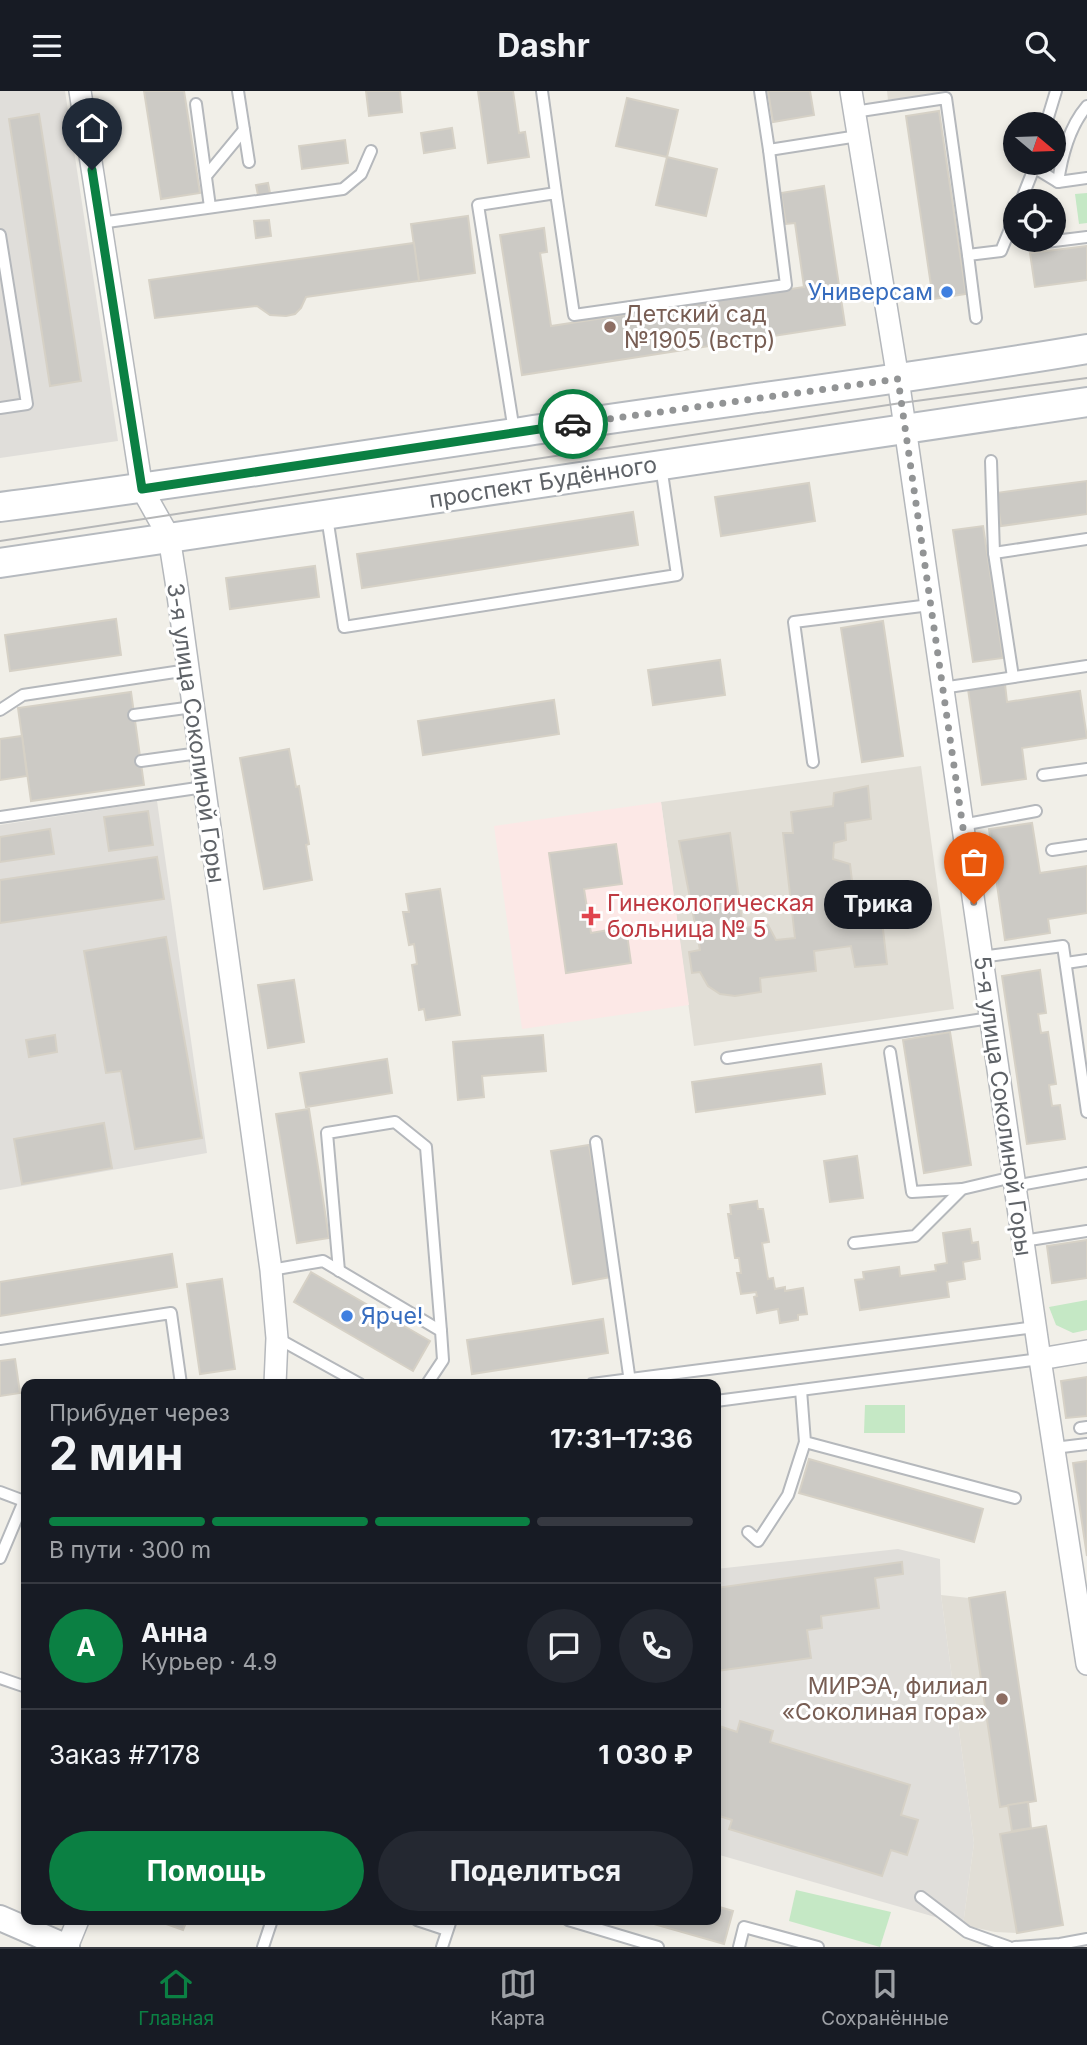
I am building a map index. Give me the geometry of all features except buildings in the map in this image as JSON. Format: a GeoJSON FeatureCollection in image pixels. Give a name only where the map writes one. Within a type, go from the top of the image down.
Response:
{"type":"FeatureCollection","features":[{"type":"Feature","properties":{"kind":"main road"},"geometry":{"type":"LineString","coordinates":[[0,507],[142,489],[1087,349]]}},
{"type":"Feature","properties":{"kind":"main road","name":"проспект Будённого"},"geometry":{"type":"LineString","coordinates":[[0,563],[1087,402]]}},
{"type":"Feature","properties":{"kind":"street","name":"3-я улица Соколиной Горы"},"geometry":{"type":"LineString","coordinates":[[79,91],[142,489],[169,537],[271,1270],[277,1338],[275,1379]]}},
{"type":"Feature","properties":{"kind":"street","name":"5-я улица Соколиной Горы"},"geometry":{"type":"LineString","coordinates":[[851,91],[898,379],[1035,1327],[1084,1630],[1087,1664]]}},
{"type":"Feature","properties":{"kind":"street"},"geometry":{"type":"LineString","coordinates":[[1040,1359],[1087,1351]]}},
{"type":"Feature","properties":{"kind":"street"},"geometry":{"type":"LineString","coordinates":[[0,1918],[67,1947]]}},
{"type":"Feature","properties":{"kind":"street"},"geometry":{"type":"LineString","coordinates":[[67,1947],[76,1925]]}},
{"type":"Feature","properties":{"kind":"street"},"geometry":{"type":"LineString","coordinates":[[0,1932],[67,1947]]}},
{"type":"Feature","properties":{"kind":"lane"},"geometry":{"type":"LineString","coordinates":[[238,91],[249,162]]}},
{"type":"Feature","properties":{"kind":"lane"},"geometry":{"type":"LineString","coordinates":[[542,91],[574,315],[786,285],[760,91]]}},
{"type":"Feature","properties":{"kind":"lane"},"geometry":{"type":"LineString","coordinates":[[1050,112],[1056,91]]}},
{"type":"Feature","properties":{"kind":"lane"},"geometry":{"type":"LineString","coordinates":[[854,112],[946,98],[976,318]]}},
{"type":"Feature","properties":{"kind":"lane"},"geometry":{"type":"LineString","coordinates":[[196,104],[210,208]]}},
{"type":"Feature","properties":{"kind":"lane"},"geometry":{"type":"LineString","coordinates":[[1058,182],[1066,144],[1079,116],[1087,106]]}},
{"type":"Feature","properties":{"kind":"lane"},"geometry":{"type":"LineString","coordinates":[[206,176],[244,130]]}},
{"type":"Feature","properties":{"kind":"lane"},"geometry":{"type":"LineString","coordinates":[[769,150],[858,136]]}},
{"type":"Feature","properties":{"kind":"lane"},"geometry":{"type":"LineString","coordinates":[[100,223],[343,189],[361,174],[371,151]]}},
{"type":"Feature","properties":{"kind":"lane"},"geometry":{"type":"LineString","coordinates":[[1049,175],[1058,182],[1087,178]]}},
{"type":"Feature","properties":{"kind":"lane"},"geometry":{"type":"LineString","coordinates":[[514,432],[478,205],[556,194]]}},
{"type":"Feature","properties":{"kind":"lane"},"geometry":{"type":"LineString","coordinates":[[0,235],[27,404],[0,408]]}},
{"type":"Feature","properties":{"kind":"lane"},"geometry":{"type":"LineString","coordinates":[[1066,240],[1087,237]]}},
{"type":"Feature","properties":{"kind":"lane"},"geometry":{"type":"LineString","coordinates":[[968,255],[1001,251],[1003,246]]}},
{"type":"Feature","properties":{"kind":"lane"},"geometry":{"type":"LineString","coordinates":[[991,461],[994,553],[1013,677]]}},
{"type":"Feature","properties":{"kind":"lane"},"geometry":{"type":"LineString","coordinates":[[327,514],[344,627],[677,575],[661,464]]}},
{"type":"Feature","properties":{"kind":"lane"},"geometry":{"type":"LineString","coordinates":[[994,553],[1087,539]]}},
{"type":"Feature","properties":{"kind":"lane"},"geometry":{"type":"LineString","coordinates":[[813,762],[794,622],[930,605]]}},
{"type":"Feature","properties":{"kind":"lane"},"geometry":{"type":"LineString","coordinates":[[942,688],[1087,666]]}},
{"type":"Feature","properties":{"kind":"lane"},"geometry":{"type":"LineString","coordinates":[[0,710],[23,695],[188,670]]}},
{"type":"Feature","properties":{"kind":"lane"},"geometry":{"type":"LineString","coordinates":[[135,715],[193,706]]}},
{"type":"Feature","properties":{"kind":"lane"},"geometry":{"type":"LineString","coordinates":[[141,761],[199,753]]}},
{"type":"Feature","properties":{"kind":"lane"},"geometry":{"type":"LineString","coordinates":[[1044,775],[1087,769]]}},
{"type":"Feature","properties":{"kind":"lane"},"geometry":{"type":"LineString","coordinates":[[0,817],[204,787]]}},
{"type":"Feature","properties":{"kind":"lane"},"geometry":{"type":"LineString","coordinates":[[962,825],[1036,811]]}},
{"type":"Feature","properties":{"kind":"lane"},"geometry":{"type":"LineString","coordinates":[[1052,850],[1087,845]]}},
{"type":"Feature","properties":{"kind":"lane"},"geometry":{"type":"LineString","coordinates":[[981,957],[1063,946],[1087,1112]]}},
{"type":"Feature","properties":{"kind":"lane"},"geometry":{"type":"LineString","coordinates":[[1066,963],[1087,960]]}},
{"type":"Feature","properties":{"kind":"lane"},"geometry":{"type":"LineString","coordinates":[[727,1058],[990,1018]]}},
{"type":"Feature","properties":{"kind":"lane"},"geometry":{"type":"LineString","coordinates":[[890,1052],[912,1192],[962,1189],[1087,1173]]}},
{"type":"Feature","properties":{"kind":"lane"},"geometry":{"type":"LineString","coordinates":[[340,1271],[327,1133],[395,1122],[426,1147],[443,1360],[430,1379]]}},
{"type":"Feature","properties":{"kind":"lane"},"geometry":{"type":"LineString","coordinates":[[596,1142],[630,1379]]}},
{"type":"Feature","properties":{"kind":"lane"},"geometry":{"type":"LineString","coordinates":[[854,1243],[915,1236],[962,1189]]}},
{"type":"Feature","properties":{"kind":"lane"},"geometry":{"type":"LineString","coordinates":[[1023,1241],[1087,1231]]}},
{"type":"Feature","properties":{"kind":"lane"},"geometry":{"type":"LineString","coordinates":[[271,1270],[323,1261],[441,1332]]}},
{"type":"Feature","properties":{"kind":"lane"},"geometry":{"type":"LineString","coordinates":[[0,1339],[171,1313],[180,1379]]}},
{"type":"Feature","properties":{"kind":"lane"},"geometry":{"type":"LineString","coordinates":[[645,1379],[1035,1327]]}},
{"type":"Feature","properties":{"kind":"lane"},"geometry":{"type":"LineString","coordinates":[[277,1338],[351,1379]]}},
{"type":"Feature","properties":{"kind":"lane"},"geometry":{"type":"LineString","coordinates":[[721,1400],[1040,1359]]}},
{"type":"Feature","properties":{"kind":"lane"},"geometry":{"type":"LineString","coordinates":[[748,1532],[758,1541],[788,1495],[805,1443],[801,1390]]}},
{"type":"Feature","properties":{"kind":"lane"},"geometry":{"type":"LineString","coordinates":[[805,1443],[1015,1498]]}},
{"type":"Feature","properties":{"kind":"lane"},"geometry":{"type":"LineString","coordinates":[[1054,1448],[1087,1444]]}},
{"type":"Feature","properties":{"kind":"lane"},"geometry":{"type":"LineString","coordinates":[[0,1492],[21,1500]]}},
{"type":"Feature","properties":{"kind":"lane"},"geometry":{"type":"LineString","coordinates":[[0,1558],[2,1546],[21,1509]]}},
{"type":"Feature","properties":{"kind":"lane"},"geometry":{"type":"LineString","coordinates":[[0,1678],[21,1685]]}},
{"type":"Feature","properties":{"kind":"lane"},"geometry":{"type":"LineString","coordinates":[[921,1897],[967,1932],[1009,1947]]}},
{"type":"Feature","properties":{"kind":"lane"},"geometry":{"type":"LineString","coordinates":[[263,1947],[270,1925]]}},
{"type":"Feature","properties":{"kind":"lane"},"geometry":{"type":"LineString","coordinates":[[442,1947],[449,1925]]}},
{"type":"Feature","properties":{"kind":"lane"},"geometry":{"type":"LineString","coordinates":[[585,1925],[658,1947]]}},
{"type":"Feature","properties":{"kind":"lane"},"geometry":{"type":"LineString","coordinates":[[739,1947],[744,1927],[818,1947]]}},
{"type":"Feature","properties":{"kind":"lane"},"geometry":{"type":"LineString","coordinates":[[1015,1947],[1087,1939]]}},
{"type":"Feature","properties":{"kind":"shaded area"},"geometry":{"type":"Polygon","coordinates":[[[0,91],[65,91],[118,441],[0,458],[0,91]]]}},
{"type":"Feature","properties":{"kind":"shaded area"},"geometry":{"type":"Polygon","coordinates":[[[887,91],[951,91],[888,100],[887,91]]]}},
{"type":"Feature","properties":{"kind":"shaded area"},"geometry":{"type":"Polygon","coordinates":[[[921,766],[954,1009],[694,1046],[661,802],[921,766]]]}},
{"type":"Feature","properties":{"kind":"shaded area"},"geometry":{"type":"Polygon","coordinates":[[[157,801],[207,1153],[0,1190],[0,825],[157,801]]]}},
{"type":"Feature","properties":{"kind":"shaded area","name":"Гинекологическая больница № 5"},"geometry":{"type":"Polygon","coordinates":[[[661,802],[689,1005],[522,1029],[494,826],[661,802]]]}},
{"type":"Feature","properties":{"kind":"shaded area"},"geometry":{"type":"Polygon","coordinates":[[[898,1549],[940,1559],[941,1595],[974,1843],[963,1925],[721,1855],[721,1568],[898,1549]]]}},
{"type":"Feature","properties":{"kind":"shaded area"},"geometry":{"type":"Polygon","coordinates":[[[1005,1592],[1036,1801],[1028,1803],[1031,1828],[1046,1826],[1063,1925],[1017,1933],[995,1932],[963,1925],[974,1843],[941,1595],[969,1598],[1005,1592]]]}},
{"type":"Feature","properties":{"kind":"green space"},"geometry":{"type":"Polygon","coordinates":[[[1087,193],[1087,223],[1079,224],[1075,194],[1087,193]]]}},
{"type":"Feature","properties":{"kind":"green space"},"geometry":{"type":"Polygon","coordinates":[[[1087,1300],[1087,1330],[1073,1333],[1056,1325],[1049,1307],[1087,1300]]]}},
{"type":"Feature","properties":{"kind":"green space"},"geometry":{"type":"Polygon","coordinates":[[[865,1405],[905,1405],[905,1433],[864,1433],[865,1405]]]}},
{"type":"Feature","properties":{"kind":"green space"},"geometry":{"type":"Polygon","coordinates":[[[796,1890],[891,1912],[880,1947],[789,1921],[796,1890]]]}},
{"type":"Feature","properties":{"kind":"tram line"},"geometry":{"type":"LineString","coordinates":[[0,541],[901,403],[1087,378]]}},
{"type":"Feature","properties":{"kind":"way so far"},"geometry":{"type":"LineString","coordinates":[[573,424],[898,379],[974,904]]}},
{"type":"Feature","properties":{"kind":"place","name":"Универсам"},"geometry":{"type":"Point","coordinates":[947,292]}},
{"type":"Feature","properties":{"kind":"place","name":"Детский сад №1905 (встр)"},"geometry":{"type":"Point","coordinates":[610,327]}},
{"type":"Feature","properties":{"kind":"place","name":"Трика"},"geometry":{"type":"Point","coordinates":[974,904]}},
{"type":"Feature","properties":{"kind":"place","name":"Гинекологическая больница № 5"},"geometry":{"type":"Point","coordinates":[591,916]}},
{"type":"Feature","properties":{"kind":"place","name":"Ярче!"},"geometry":{"type":"Point","coordinates":[347,1316]}},
{"type":"Feature","properties":{"kind":"place","name":"МИРЭА, филиал «Соколиная гора»"},"geometry":{"type":"Point","coordinates":[1002,1699]}},
{"type":"Feature","properties":{"kind":"route"},"geometry":{"type":"LineString","coordinates":[[92,170],[142,489],[573,424]]}}]}
